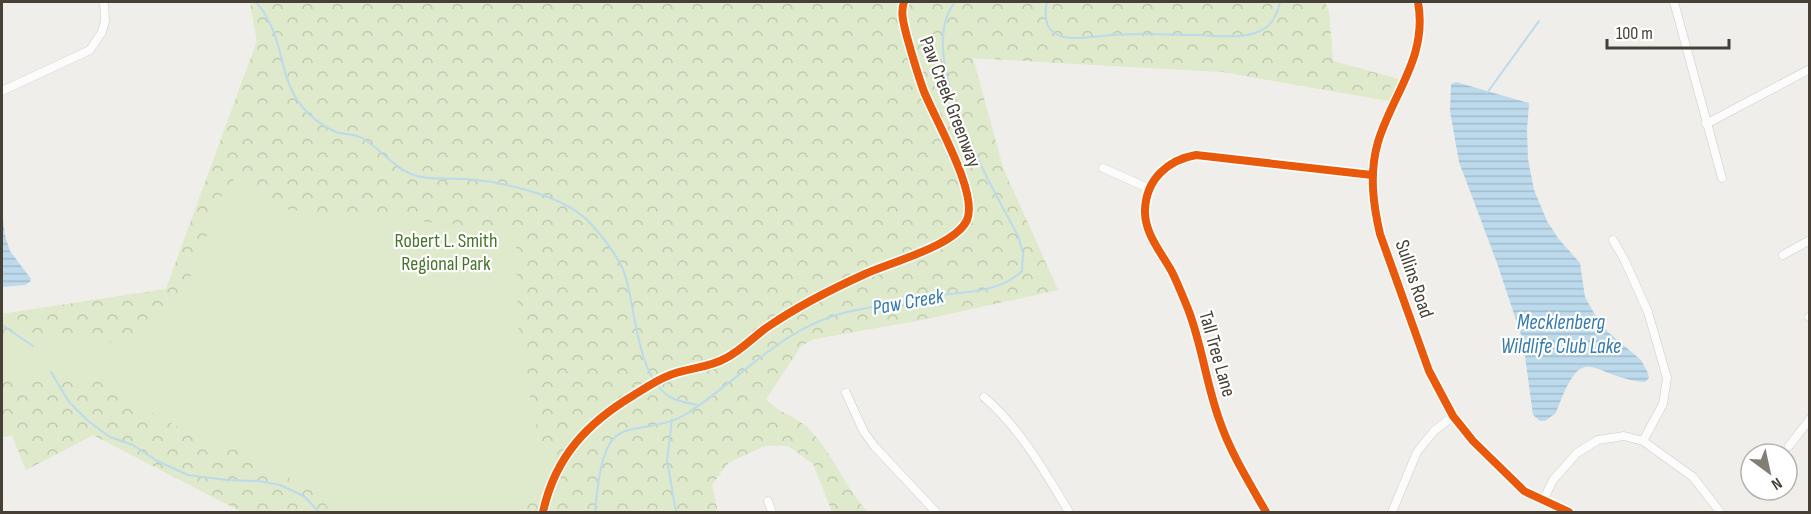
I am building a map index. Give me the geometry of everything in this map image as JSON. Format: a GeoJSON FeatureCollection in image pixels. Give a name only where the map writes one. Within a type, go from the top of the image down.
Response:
{"type":"FeatureCollection","features":[{"type":"Feature","properties":{"kind":"street"},"geometry":{"type":"LineString","coordinates":[[2,91],[90,50],[99,39],[105,21],[104,2]]}},
{"type":"Feature","properties":{"kind":"street","name":"Sullins Road"},"geometry":{"type":"LineString","coordinates":[[1418,2],[1420,23],[1417,49],[1413,64],[1378,141],[1372,175],[1375,212],[1380,234],[1429,371],[1453,416],[1473,441],[1512,481],[1524,491],[1569,513]]}},
{"type":"Feature","properties":{"kind":"street"},"geometry":{"type":"LineString","coordinates":[[1674,2],[1722,178]]}},
{"type":"Feature","properties":{"kind":"street"},"geometry":{"type":"LineString","coordinates":[[1706,124],[1809,69]]}},
{"type":"Feature","properties":{"kind":"street"},"geometry":{"type":"LineString","coordinates":[[1103,168],[1148,188],[1165,168],[1180,159],[1196,155],[1372,175]]}},
{"type":"Feature","properties":{"kind":"street","name":"Tall Tree Lane"},"geometry":{"type":"LineString","coordinates":[[1148,188],[1145,210],[1148,228],[1189,311],[1209,389],[1226,439],[1266,513]]}},
{"type":"Feature","properties":{"kind":"street"},"geometry":{"type":"LineString","coordinates":[[1613,240],[1647,312],[1667,378],[1663,404],[1643,441]]}},
{"type":"Feature","properties":{"kind":"street"},"geometry":{"type":"LineString","coordinates":[[1783,255],[1809,240]]}},
{"type":"Feature","properties":{"kind":"street"},"geometry":{"type":"LineString","coordinates":[[846,393],[864,432],[875,447],[936,513]]}},
{"type":"Feature","properties":{"kind":"street"},"geometry":{"type":"LineString","coordinates":[[984,397],[1005,417],[1069,513]]}},
{"type":"Feature","properties":{"kind":"street"},"geometry":{"type":"LineString","coordinates":[[1392,513],[1418,452],[1434,431],[1453,416]]}},
{"type":"Feature","properties":{"kind":"street"},"geometry":{"type":"LineString","coordinates":[[1792,442],[1809,419]]}},
{"type":"Feature","properties":{"kind":"street"},"geometry":{"type":"LineString","coordinates":[[1543,501],[1553,480],[1577,453],[1588,445],[1612,437],[1624,436],[1643,441],[1693,477],[1720,513]]}},
{"type":"Feature","properties":{"kind":"street"},"geometry":{"type":"LineString","coordinates":[[768,501],[772,513]]}},
{"type":"Feature","properties":{"kind":"green space","name":"Robert L. Smith Regional Park"},"geometry":{"type":"Polygon","coordinates":[[[250,2],[1325,2],[1329,12],[1333,61],[1405,81],[1395,102],[1223,72],[973,58],[1003,168],[1058,290],[921,320],[814,339],[801,346],[754,417],[595,512],[242,512],[93,435],[26,470],[12,435],[2,437],[2,314],[166,289],[257,41],[250,2]]]}},
{"type":"Feature","properties":{"kind":"green space","name":"Robert L. Smith Regional Park"},"geometry":{"type":"Polygon","coordinates":[[[250,2],[1325,2],[1329,12],[1333,61],[1395,78],[1384,100],[1223,72],[973,58],[1003,168],[1058,290],[921,320],[814,339],[801,346],[766,399],[808,428],[825,448],[852,492],[868,512],[832,512],[813,464],[788,446],[765,446],[728,463],[712,485],[718,512],[521,512],[536,485],[550,485],[559,481],[563,471],[551,459],[537,429],[518,324],[516,234],[505,229],[270,208],[251,188],[234,179],[218,201],[178,308],[147,329],[108,343],[36,334],[21,328],[2,337],[2,314],[166,289],[257,41],[250,2]]]}},
{"type":"Feature","properties":{"kind":"green space"},"geometry":{"type":"Polygon","coordinates":[[[9,373],[111,382],[140,406],[221,451],[240,449],[300,484],[313,487],[331,512],[242,512],[93,435],[26,470],[12,435],[2,437],[2,377],[9,373]]]}},
{"type":"Feature","properties":{"kind":"water","name":"Mecklenberg Wildlife Club Lake"},"geometry":{"type":"Polygon","coordinates":[[[1456,82],[1529,103],[1528,159],[1534,190],[1547,221],[1558,238],[1580,263],[1585,297],[1594,313],[1608,332],[1641,360],[1649,378],[1645,382],[1626,379],[1600,369],[1582,368],[1574,375],[1556,413],[1545,421],[1540,421],[1533,415],[1523,341],[1459,162],[1450,111],[1451,84],[1456,82]]]}},
{"type":"Feature","properties":{"kind":"water"},"geometry":{"type":"Polygon","coordinates":[[[2,210],[5,236],[10,251],[31,279],[25,285],[2,287],[2,210]]]}},
{"type":"Feature","properties":{"kind":"waterway"},"geometry":{"type":"LineString","coordinates":[[256,2],[272,28],[292,91],[299,103],[322,124],[336,132],[362,138],[413,175],[467,179],[514,187],[549,197],[564,204],[589,222],[611,248],[620,263],[626,278],[640,344],[651,376],[660,389],[672,398],[698,405]]}},
{"type":"Feature","properties":{"kind":"waterway","name":"Paw Creek"},"geometry":{"type":"LineString","coordinates":[[595,512],[602,463],[609,444],[614,438],[625,431],[657,425],[681,417],[781,342],[801,330],[847,312],[918,298],[986,289],[999,285],[1022,271],[1023,253],[1018,236],[975,153],[949,86],[943,54],[945,25],[955,2]]}},
{"type":"Feature","properties":{"kind":"waterway","name":"Paw Creek"},"geometry":{"type":"LineString","coordinates":[[1047,2],[1046,18],[1050,29],[1058,35],[1077,38],[1139,34],[1231,36],[1253,34],[1268,26],[1276,15],[1280,2]]}},
{"type":"Feature","properties":{"kind":"waterway"},"geometry":{"type":"LineString","coordinates":[[1487,93],[1539,21]]}},
{"type":"Feature","properties":{"kind":"waterway"},"geometry":{"type":"LineString","coordinates":[[2,325],[33,346]]}},
{"type":"Feature","properties":{"kind":"waterway"},"geometry":{"type":"LineString","coordinates":[[51,372],[69,402],[88,421],[110,437],[133,445],[157,461],[188,475],[280,485],[304,496],[319,512]]}},
{"type":"Feature","properties":{"kind":"waterway"},"geometry":{"type":"LineString","coordinates":[[672,420],[667,460],[676,512]]}},
{"type":"Feature","properties":{"kind":"cycle path","name":"Paw Creek Greenway"},"geometry":{"type":"LineString","coordinates":[[543,512],[556,474],[575,443],[617,406],[665,377],[713,364],[726,358],[769,326],[804,305],[865,274],[950,238],[967,220],[969,208],[967,192],[953,154],[923,89],[904,24],[902,10],[904,2]]}},
{"type":"Feature","properties":{"kind":"cycle path"},"geometry":{"type":"LineString","coordinates":[[1418,2],[1420,22],[1414,58],[1384,124],[1375,154],[1373,188],[1380,234],[1429,371],[1453,416],[1473,441],[1524,491],[1569,512]]}},
{"type":"Feature","properties":{"kind":"cycle path"},"geometry":{"type":"LineString","coordinates":[[1266,512],[1240,467],[1223,431],[1188,309],[1172,272],[1147,227],[1145,210],[1149,189],[1167,167],[1176,161],[1196,155],[1372,175]]}}]}
